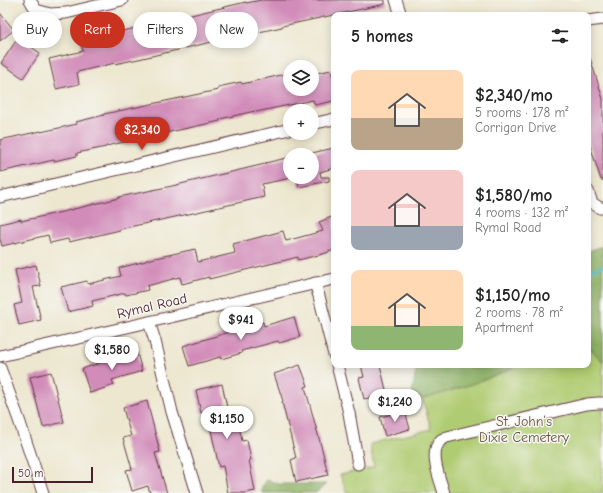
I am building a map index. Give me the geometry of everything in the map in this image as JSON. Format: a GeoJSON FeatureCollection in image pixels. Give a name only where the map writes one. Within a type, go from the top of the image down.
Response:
{"type":"FeatureCollection","features":[{"type":"Feature","properties":{"kind":"street"},"geometry":{"type":"LineString","coordinates":[[30,0],[36,10],[50,14],[66,13],[122,0]]}},
{"type":"Feature","properties":{"kind":"street"},"geometry":{"type":"LineString","coordinates":[[399,0],[401,12]]}},
{"type":"Feature","properties":{"kind":"street"},"geometry":{"type":"LineString","coordinates":[[591,21],[603,19]]}},
{"type":"Feature","properties":{"kind":"street"},"geometry":{"type":"LineString","coordinates":[[319,122],[331,119]]}},
{"type":"Feature","properties":{"kind":"street"},"geometry":{"type":"LineString","coordinates":[[0,197],[283,131]]}},
{"type":"Feature","properties":{"kind":"street"},"geometry":{"type":"LineString","coordinates":[[591,200],[592,203],[600,208],[603,208]]}},
{"type":"Feature","properties":{"kind":"street","name":"Rymal Road"},"geometry":{"type":"LineString","coordinates":[[0,356],[331,280]]}},
{"type":"Feature","properties":{"kind":"street"},"geometry":{"type":"LineString","coordinates":[[315,283],[331,342]]}},
{"type":"Feature","properties":{"kind":"street"},"geometry":{"type":"LineString","coordinates":[[149,322],[156,341],[172,412],[197,493]]}},
{"type":"Feature","properties":{"kind":"street"},"geometry":{"type":"LineString","coordinates":[[0,368],[43,493]]}},
{"type":"Feature","properties":{"kind":"street"},"geometry":{"type":"LineString","coordinates":[[338,368],[349,413],[358,464]]}},
{"type":"Feature","properties":{"kind":"street"},"geometry":{"type":"LineString","coordinates":[[444,493],[435,456],[436,449],[441,440],[447,437],[587,404],[603,403]]}},
{"type":"Feature","properties":{"kind":"green space"},"geometry":{"type":"Polygon","coordinates":[[[603,246],[603,362],[591,349],[591,250],[603,246]]]}},
{"type":"Feature","properties":{"kind":"green space","name":"St. John’s Dixie Cemetery"},"geometry":{"type":"Polygon","coordinates":[[[603,319],[603,493],[347,493],[340,475],[374,467],[370,444],[431,429],[420,390],[479,368],[591,368],[591,325],[603,319]]]}},
{"type":"Feature","properties":{"kind":"green space"},"geometry":{"type":"Polygon","coordinates":[[[416,368],[512,368],[471,384],[422,399],[412,393],[416,368]]]}},
{"type":"Feature","properties":{"kind":"green space"},"geometry":{"type":"Polygon","coordinates":[[[267,480],[279,484],[326,484],[316,493],[262,493],[262,487],[267,480]]]}},
{"type":"Feature","properties":{"kind":"building"},"geometry":{"type":"Polygon","coordinates":[[[261,0],[385,0],[385,4],[348,12],[331,12],[331,16],[259,32],[258,12],[205,12],[205,44],[197,45],[197,14],[261,0]]]}},
{"type":"Feature","properties":{"kind":"building"},"geometry":{"type":"Polygon","coordinates":[[[0,13],[12,28],[12,32],[0,41],[0,13]]]}},
{"type":"Feature","properties":{"kind":"building"},"geometry":{"type":"Polygon","coordinates":[[[132,29],[133,48],[186,48],[77,72],[79,84],[56,89],[49,59],[83,51],[82,48],[125,48],[125,30],[132,29]]]}},
{"type":"Feature","properties":{"kind":"building"},"geometry":{"type":"Polygon","coordinates":[[[12,47],[33,48],[40,53],[23,78],[1,63],[12,47]]]}},
{"type":"Feature","properties":{"kind":"building"},"geometry":{"type":"Polygon","coordinates":[[[591,61],[603,99],[603,180],[601,180],[591,148],[591,61]]]}},
{"type":"Feature","properties":{"kind":"building"},"geometry":{"type":"Polygon","coordinates":[[[331,70],[331,102],[315,104],[313,100],[294,104],[283,104],[283,106],[255,111],[220,119],[220,121],[77,153],[77,156],[0,172],[0,140],[77,124],[76,122],[104,114],[218,90],[218,87],[241,82],[242,84],[283,75],[283,96],[319,96],[319,73],[331,70]]]}},
{"type":"Feature","properties":{"kind":"building"},"geometry":{"type":"Polygon","coordinates":[[[331,149],[331,169],[320,172],[321,177],[329,177],[329,181],[319,183],[319,151],[331,149]]]}},
{"type":"Feature","properties":{"kind":"building"},"geometry":{"type":"Polygon","coordinates":[[[283,159],[283,180],[262,184],[264,197],[69,242],[68,239],[50,243],[48,235],[2,246],[0,239],[0,224],[62,212],[119,197],[172,186],[283,159]]]}},
{"type":"Feature","properties":{"kind":"building"},"geometry":{"type":"Polygon","coordinates":[[[298,184],[314,184],[299,187],[298,184]]]}},
{"type":"Feature","properties":{"kind":"building"},"geometry":{"type":"Polygon","coordinates":[[[331,217],[331,251],[323,254],[298,260],[298,257],[209,279],[209,277],[182,284],[180,277],[147,286],[148,290],[126,295],[125,293],[92,301],[93,306],[68,312],[61,287],[87,281],[88,284],[121,276],[119,268],[146,260],[195,249],[198,262],[235,253],[233,244],[283,231],[286,241],[323,231],[319,222],[331,217]]]}},
{"type":"Feature","properties":{"kind":"building"},"geometry":{"type":"Polygon","coordinates":[[[36,265],[41,286],[33,287],[41,320],[19,325],[14,305],[22,303],[15,270],[36,265]]]}},
{"type":"Feature","properties":{"kind":"building"},"geometry":{"type":"Polygon","coordinates":[[[294,317],[300,337],[279,343],[278,341],[241,351],[242,353],[221,359],[220,357],[189,366],[183,346],[263,322],[264,326],[294,317]]]}},
{"type":"Feature","properties":{"kind":"building"},"geometry":{"type":"Polygon","coordinates":[[[136,349],[142,371],[112,380],[114,385],[90,393],[82,369],[117,357],[116,355],[136,349]]]}},
{"type":"Feature","properties":{"kind":"building"},"geometry":{"type":"Polygon","coordinates":[[[300,365],[308,386],[305,387],[328,475],[296,482],[291,460],[296,458],[283,401],[274,374],[300,365]]]}},
{"type":"Feature","properties":{"kind":"building"},"geometry":{"type":"Polygon","coordinates":[[[362,368],[381,368],[387,394],[364,399],[359,378],[364,377],[362,368]]]}},
{"type":"Feature","properties":{"kind":"building"},"geometry":{"type":"Polygon","coordinates":[[[51,372],[64,422],[43,427],[30,377],[51,372]]]}},
{"type":"Feature","properties":{"kind":"building"},"geometry":{"type":"Polygon","coordinates":[[[222,384],[228,412],[236,410],[242,441],[247,440],[255,491],[245,493],[228,493],[223,466],[219,467],[207,412],[201,413],[196,390],[222,384]]]}},
{"type":"Feature","properties":{"kind":"building"},"geometry":{"type":"Polygon","coordinates":[[[147,401],[160,452],[155,453],[167,493],[150,493],[148,486],[132,491],[126,470],[132,469],[123,438],[131,436],[123,408],[147,401]]]}},
{"type":"Feature","properties":{"kind":"building"},"geometry":{"type":"Polygon","coordinates":[[[405,411],[410,429],[385,436],[380,417],[405,411]]]}},
{"type":"Feature","properties":{"kind":"waterway"},"geometry":{"type":"LineString","coordinates":[[591,270],[603,266]]}}]}
